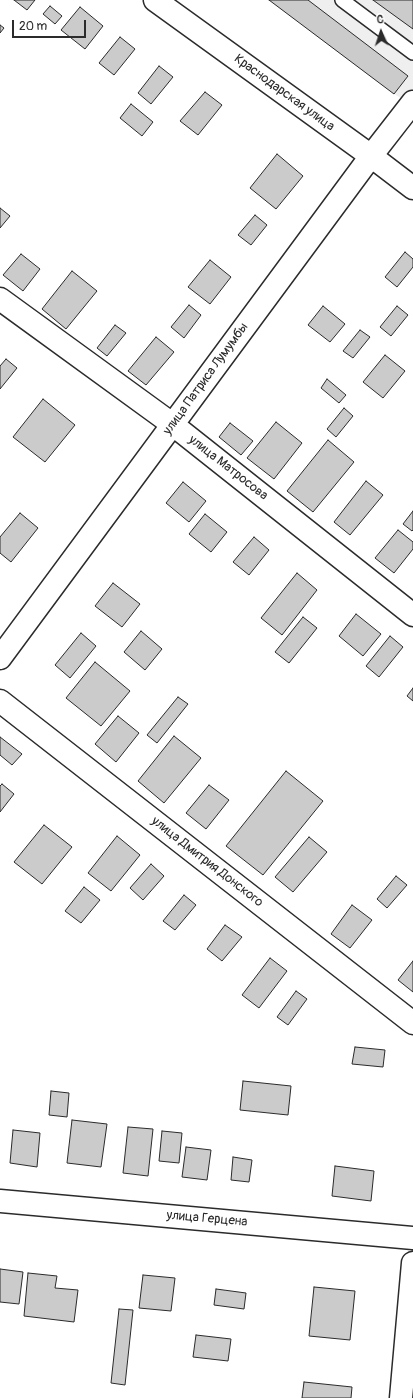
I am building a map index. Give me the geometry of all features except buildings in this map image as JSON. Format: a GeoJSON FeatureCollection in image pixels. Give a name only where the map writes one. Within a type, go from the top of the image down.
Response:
{"type":"FeatureCollection","features":[{"type":"Feature","properties":{"kind":"street","name":"Краснодарская улица"},"geometry":{"type":"LineString","coordinates":[[155,0],[413,188]]}},
{"type":"Feature","properties":{"kind":"street","name":"улица Патриса Лумумбы"},"geometry":{"type":"LineString","coordinates":[[0,658],[371,156],[413,102]]}},
{"type":"Feature","properties":{"kind":"street","name":"улица Матросова"},"geometry":{"type":"LineString","coordinates":[[0,298],[172,424],[413,615]]}},
{"type":"Feature","properties":{"kind":"street","name":"улица Дмитрия Донского"},"geometry":{"type":"LineString","coordinates":[[0,701],[413,1023]]}},
{"type":"Feature","properties":{"kind":"street","name":"улица Герцена"},"geometry":{"type":"LineString","coordinates":[[0,1201],[413,1238]]}},
{"type":"Feature","properties":{"kind":"street"},"geometry":{"type":"LineString","coordinates":[[401,1398],[413,1263]]}},
{"type":"Feature","properties":{"kind":"lane"},"geometry":{"type":"LineString","coordinates":[[342,0],[413,53]]}},
{"type":"Feature","properties":{"kind":"shaded area"},"geometry":{"type":"Polygon","coordinates":[[[269,0],[413,0],[413,105],[394,94],[269,0]]]}}]}
